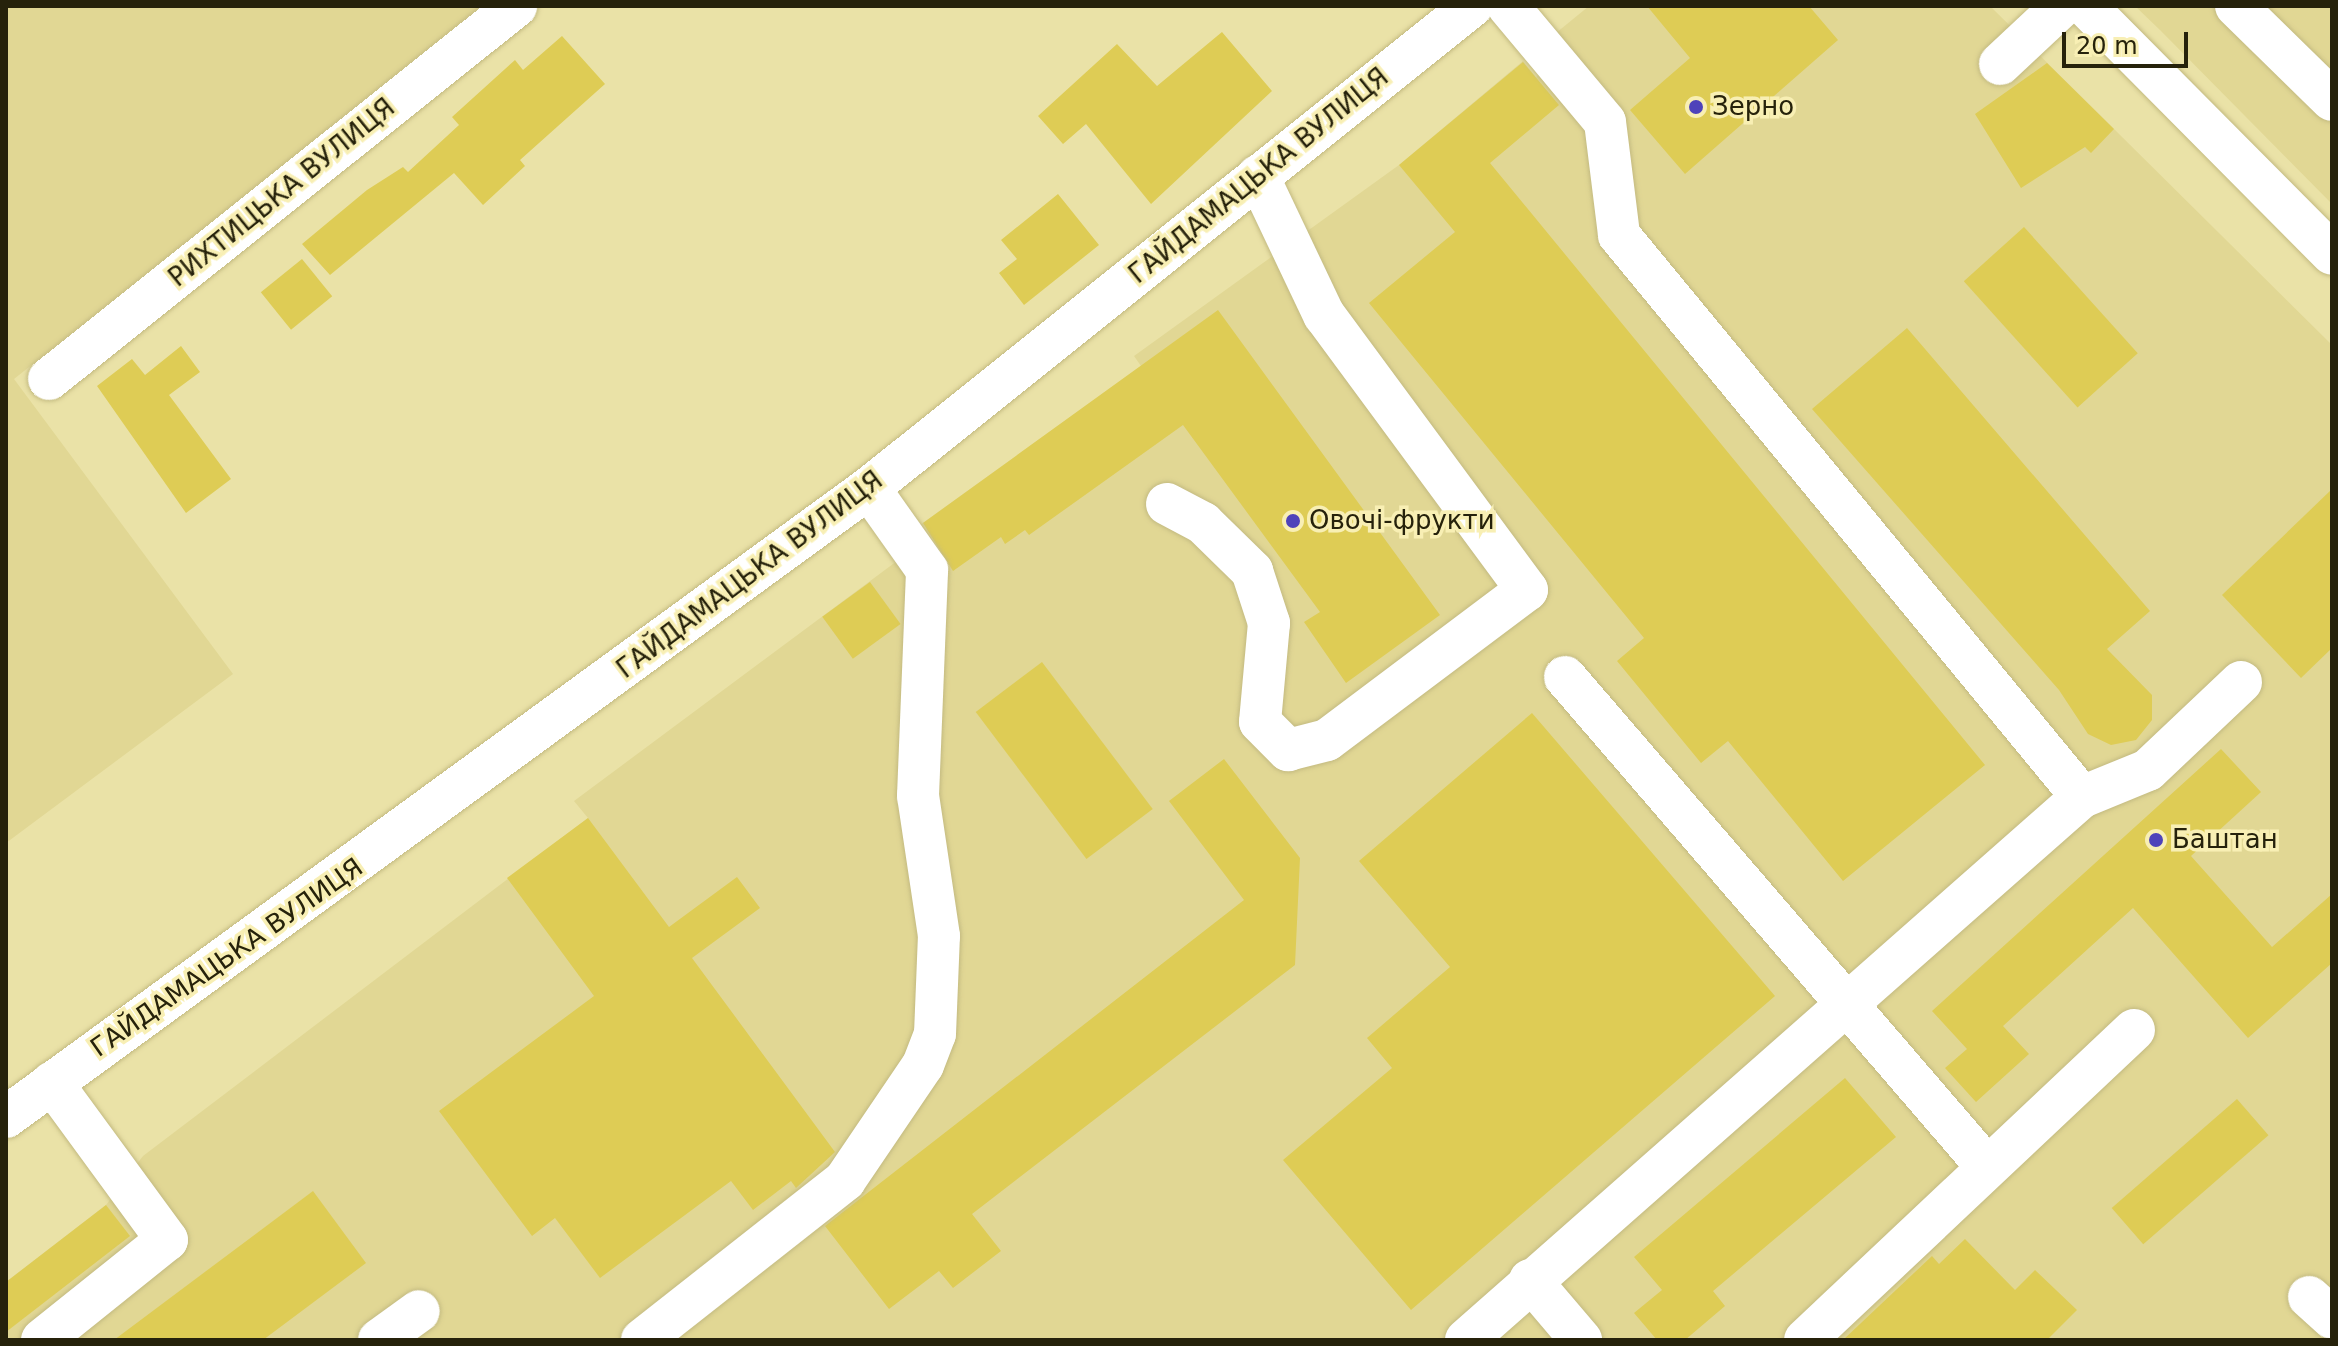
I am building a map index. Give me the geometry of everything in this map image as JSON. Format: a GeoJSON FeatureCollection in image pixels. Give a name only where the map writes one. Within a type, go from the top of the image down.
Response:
{"type":"FeatureCollection","features":[{"type":"Feature","properties":{"kind":"street","name":"РИХТИЦЬКА ВУЛИЦЯ"},"geometry":{"type":"LineString","coordinates":[[49,379],[516,6]]}},
{"type":"Feature","properties":{"kind":"street","name":"ГАЙДАМАЦЬКА ВУЛИЦЯ"},"geometry":{"type":"LineString","coordinates":[[6,1117],[869,488],[1472,6]]}},
{"type":"Feature","properties":{"kind":"street"},"geometry":{"type":"LineString","coordinates":[[1508,6],[1605,122],[1619,235],[2082,797]]}},
{"type":"Feature","properties":{"kind":"street"},"geometry":{"type":"LineString","coordinates":[[2000,64],[2062,6]]}},
{"type":"Feature","properties":{"kind":"street"},"geometry":{"type":"LineString","coordinates":[[2086,6],[2332,254]]}},
{"type":"Feature","properties":{"kind":"street"},"geometry":{"type":"LineString","coordinates":[[2236,6],[2332,100]]}},
{"type":"Feature","properties":{"kind":"street"},"geometry":{"type":"LineString","coordinates":[[1167,504],[1203,523],[1252,571],[1269,623],[1257,699],[1260,722],[1288,750],[1327,740],[1527,590],[1324,315],[1258,176]]}},
{"type":"Feature","properties":{"kind":"street"},"geometry":{"type":"LineString","coordinates":[[642,1340],[845,1180],[923,1065],[935,1034],[939,936],[918,796],[927,570],[869,488]]}},
{"type":"Feature","properties":{"kind":"street"},"geometry":{"type":"LineString","coordinates":[[1565,677],[1844,1007],[1987,1167]]}},
{"type":"Feature","properties":{"kind":"street"},"geometry":{"type":"LineString","coordinates":[[1466,1340],[1530,1280],[2082,797],[2148,770],[2241,682]]}},
{"type":"Feature","properties":{"kind":"street"},"geometry":{"type":"LineString","coordinates":[[1805,1340],[2134,1030]]}},
{"type":"Feature","properties":{"kind":"street"},"geometry":{"type":"LineString","coordinates":[[42,1340],[167,1240],[52,1083]]}},
{"type":"Feature","properties":{"kind":"street"},"geometry":{"type":"LineString","coordinates":[[1530,1280],[1581,1340]]}},
{"type":"Feature","properties":{"kind":"street"},"geometry":{"type":"LineString","coordinates":[[379,1340],[419,1311]]}},
{"type":"Feature","properties":{"kind":"shaded area"},"geometry":{"type":"Polygon","coordinates":[[[6,6],[481,6],[14,379],[233,674],[6,843],[6,6]]]}},
{"type":"Feature","properties":{"kind":"shaded area"},"geometry":{"type":"Polygon","coordinates":[[[1589,6],[1990,6],[2332,345],[2332,1340],[6,1340],[6,1282],[106,1205],[143,1156],[588,818],[574,801],[928,538],[920,525],[1141,366],[1134,356],[1399,165],[1523,61],[1536,77],[1569,49],[1556,33],[1589,6]]]}},
{"type":"Feature","properties":{"kind":"shaded area"},"geometry":{"type":"Polygon","coordinates":[[[2135,6],[2332,6],[2332,204],[2160,30],[2135,6]]]}},
{"type":"Feature","properties":{"kind":"building"},"geometry":{"type":"Polygon","coordinates":[[[1647,6],[1809,6],[1838,40],[1685,174],[1630,110],[1690,58],[1647,6]]]}},
{"type":"Feature","properties":{"kind":"building"},"geometry":{"type":"Polygon","coordinates":[[[1222,32],[1272,91],[1151,204],[1086,124],[1063,144],[1038,116],[1117,44],[1157,86],[1222,32]]]}},
{"type":"Feature","properties":{"kind":"building"},"geometry":{"type":"Polygon","coordinates":[[[562,36],[605,84],[520,160],[525,166],[483,205],[454,173],[330,275],[302,244],[367,190],[403,167],[408,172],[459,125],[452,117],[515,60],[523,70],[562,36]]]}},
{"type":"Feature","properties":{"kind":"building"},"geometry":{"type":"Polygon","coordinates":[[[1523,62],[1559,105],[1490,163],[1985,765],[1843,881],[1728,741],[1701,763],[1617,661],[1644,638],[1369,303],[1455,232],[1399,165],[1523,62]]]}},
{"type":"Feature","properties":{"kind":"building"},"geometry":{"type":"Polygon","coordinates":[[[2047,63],[2114,129],[2091,153],[2085,147],[2021,188],[1975,114],[2047,63]]]}},
{"type":"Feature","properties":{"kind":"building"},"geometry":{"type":"Polygon","coordinates":[[[1058,194],[1099,245],[1024,305],[999,273],[1017,259],[1001,240],[1058,194]]]}},
{"type":"Feature","properties":{"kind":"building"},"geometry":{"type":"Polygon","coordinates":[[[2024,227],[2138,353],[2078,408],[1964,281],[2024,227]]]}},
{"type":"Feature","properties":{"kind":"building"},"geometry":{"type":"Polygon","coordinates":[[[302,259],[332,296],[291,330],[261,292],[302,259]]]}},
{"type":"Feature","properties":{"kind":"building"},"geometry":{"type":"Polygon","coordinates":[[[1218,310],[1440,615],[1346,683],[1304,622],[1320,612],[1183,425],[1029,535],[1025,530],[1005,544],[1001,537],[953,571],[923,523],[1218,310]]]}},
{"type":"Feature","properties":{"kind":"building"},"geometry":{"type":"Polygon","coordinates":[[[1907,328],[2150,611],[2107,649],[2152,695],[2152,720],[2136,740],[2111,745],[2088,734],[2059,690],[1812,409],[1907,328]]]}},
{"type":"Feature","properties":{"kind":"building"},"geometry":{"type":"Polygon","coordinates":[[[181,346],[200,372],[169,395],[231,479],[186,513],[97,386],[132,359],[145,375],[181,346]]]}},
{"type":"Feature","properties":{"kind":"building"},"geometry":{"type":"Polygon","coordinates":[[[2332,489],[2332,648],[2301,678],[2222,595],[2332,489]]]}},
{"type":"Feature","properties":{"kind":"building"},"geometry":{"type":"Polygon","coordinates":[[[870,582],[901,624],[853,659],[822,617],[870,582]]]}},
{"type":"Feature","properties":{"kind":"building"},"geometry":{"type":"Polygon","coordinates":[[[1042,662],[1153,809],[1086,859],[976,712],[1042,662]]]}},
{"type":"Feature","properties":{"kind":"building"},"geometry":{"type":"Polygon","coordinates":[[[1532,713],[1775,996],[1411,1310],[1283,1160],[1392,1068],[1367,1038],[1450,967],[1359,861],[1532,713]]]}},
{"type":"Feature","properties":{"kind":"building"},"geometry":{"type":"Polygon","coordinates":[[[2221,749],[2261,792],[2191,856],[2272,947],[2332,894],[2332,963],[2248,1038],[2133,908],[2003,1026],[2029,1054],[1976,1102],[1945,1068],[1967,1049],[1932,1011],[2221,749]]]}},
{"type":"Feature","properties":{"kind":"building"},"geometry":{"type":"Polygon","coordinates":[[[1224,759],[1300,858],[1295,965],[972,1214],[1001,1251],[953,1288],[939,1271],[889,1309],[825,1226],[1244,900],[1169,801],[1224,759]]]}},
{"type":"Feature","properties":{"kind":"building"},"geometry":{"type":"Polygon","coordinates":[[[588,818],[669,927],[737,877],[760,908],[692,958],[835,1152],[796,1188],[791,1181],[753,1210],[731,1181],[600,1278],[555,1218],[532,1236],[439,1111],[594,996],[507,878],[588,818]]]}},
{"type":"Feature","properties":{"kind":"building"},"geometry":{"type":"Polygon","coordinates":[[[1845,1078],[1896,1137],[1713,1291],[1725,1306],[1685,1340],[1657,1340],[1634,1313],[1662,1290],[1634,1257],[1845,1078]]]}},
{"type":"Feature","properties":{"kind":"building"},"geometry":{"type":"Polygon","coordinates":[[[2237,1099],[2268,1135],[2143,1244],[2112,1208],[2237,1099]]]}},
{"type":"Feature","properties":{"kind":"building"},"geometry":{"type":"Polygon","coordinates":[[[313,1191],[366,1263],[263,1340],[114,1340],[313,1191]]]}},
{"type":"Feature","properties":{"kind":"building"},"geometry":{"type":"Polygon","coordinates":[[[106,1205],[130,1236],[6,1332],[6,1282],[106,1205]]]}},
{"type":"Feature","properties":{"kind":"building"},"geometry":{"type":"Polygon","coordinates":[[[1965,1239],[2015,1290],[2035,1270],[2077,1310],[2047,1340],[1843,1340],[1932,1256],[1939,1264],[1965,1239]]]}},
{"type":"Feature","properties":{"kind":"place","name":"Зерно"},"geometry":{"type":"Point","coordinates":[1696,107]}},
{"type":"Feature","properties":{"kind":"place","name":"Овочі-фрукти"},"geometry":{"type":"Point","coordinates":[1293,521]}},
{"type":"Feature","properties":{"kind":"place","name":"Баштан"},"geometry":{"type":"Point","coordinates":[2156,840]}}]}
